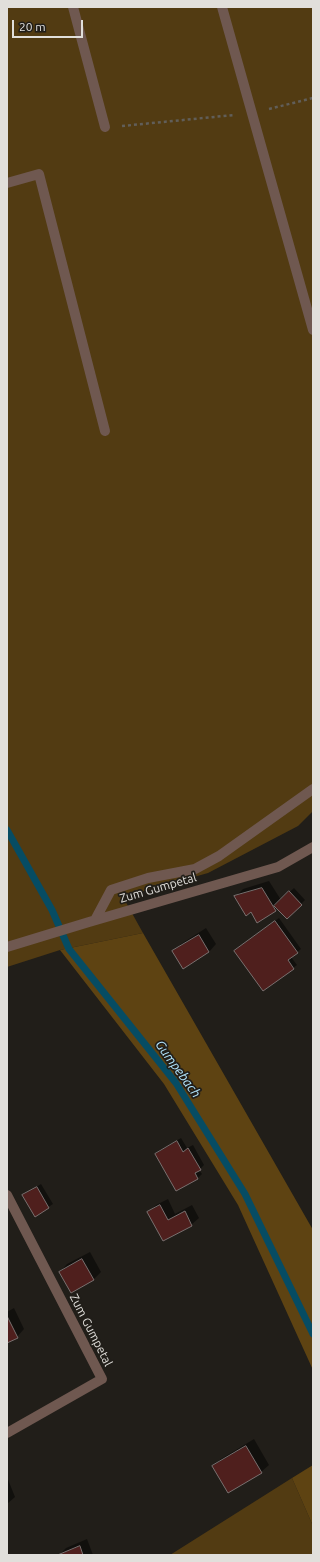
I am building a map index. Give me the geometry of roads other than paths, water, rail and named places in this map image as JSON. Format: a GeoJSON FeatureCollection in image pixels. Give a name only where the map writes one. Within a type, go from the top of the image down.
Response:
{"type":"FeatureCollection","features":[{"type":"Feature","properties":{"kind":"lane"},"geometry":{"type":"LineString","coordinates":[[73,7],[106,127]]}},
{"type":"Feature","properties":{"kind":"lane"},"geometry":{"type":"LineString","coordinates":[[222,7],[313,330]]}},
{"type":"Feature","properties":{"kind":"lane"},"geometry":{"type":"LineString","coordinates":[[7,183],[39,174],[105,431]]}},
{"type":"Feature","properties":{"kind":"lane"},"geometry":{"type":"LineString","coordinates":[[92,921],[111,890],[148,878],[195,869],[219,856],[313,789]]}},
{"type":"Feature","properties":{"kind":"lane","name":"Zum Gumpetal"},"geometry":{"type":"LineString","coordinates":[[7,947],[278,867],[313,847]]}},
{"type":"Feature","properties":{"kind":"lane","name":"Zum Gumpetal"},"geometry":{"type":"LineString","coordinates":[[7,1195],[102,1378],[7,1433]]}},
{"type":"Feature","properties":{"kind":"waterway","name":"Gumpebach"},"geometry":{"type":"LineString","coordinates":[[7,830],[52,910],[69,949],[176,1083],[245,1194],[313,1334]]}}]}
